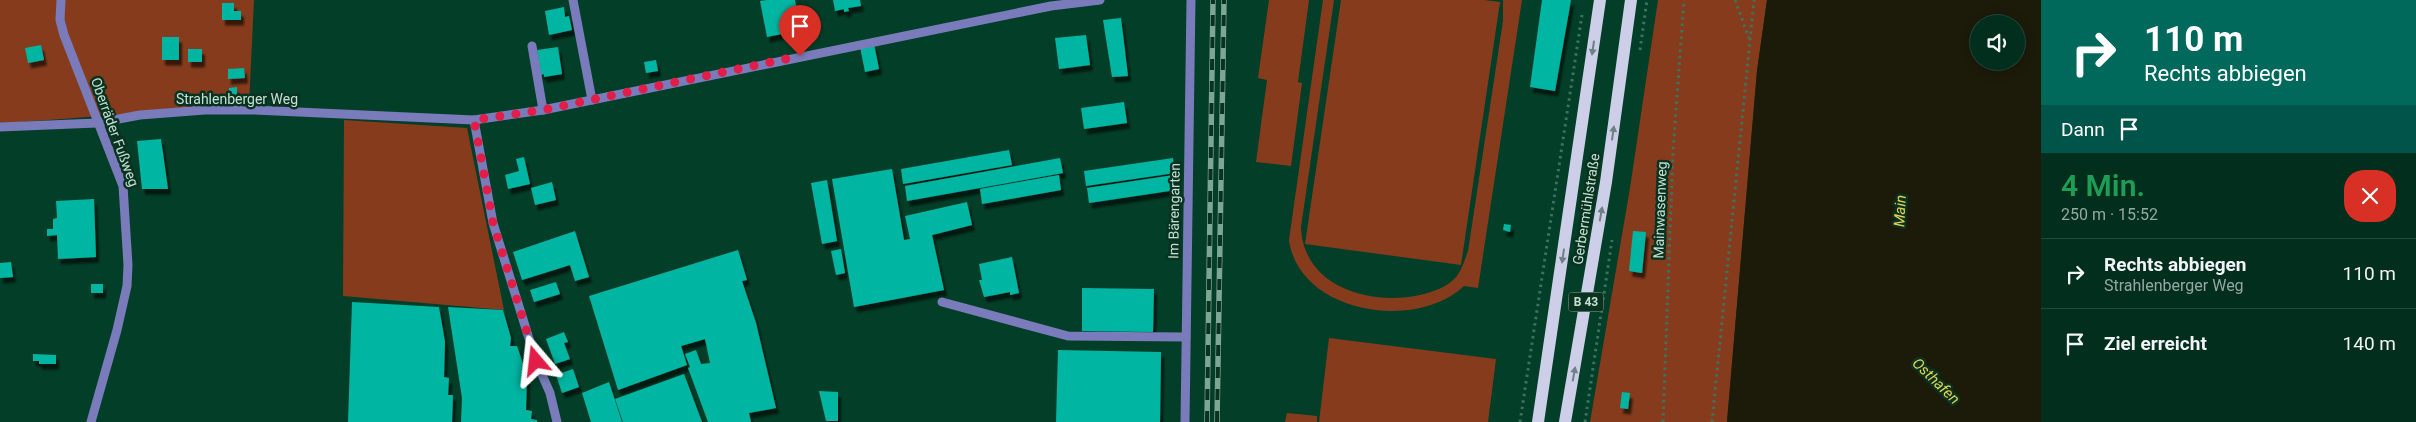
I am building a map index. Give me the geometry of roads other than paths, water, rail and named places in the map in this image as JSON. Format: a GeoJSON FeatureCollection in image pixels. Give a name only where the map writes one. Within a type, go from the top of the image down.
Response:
{"type":"FeatureCollection","features":[{"type":"Feature","properties":{"kind":"main road","name":"Gerbermühlstraße"},"geometry":{"type":"LineString","coordinates":[[1538,422],[1600,0]]}},
{"type":"Feature","properties":{"kind":"main road","name":"Gerbermühlstraße"},"geometry":{"type":"LineString","coordinates":[[1566,422],[1606,182],[1631,0]]}},
{"type":"Feature","properties":{"kind":"lane","name":"Oberräder Fußweg"},"geometry":{"type":"LineString","coordinates":[[61,0],[60,20],[64,35],[123,186],[128,264],[123,306],[91,422]]}},
{"type":"Feature","properties":{"kind":"lane"},"geometry":{"type":"LineString","coordinates":[[573,0],[592,100]]}},
{"type":"Feature","properties":{"kind":"lane","name":"Strahlenberger Weg"},"geometry":{"type":"LineString","coordinates":[[0,127],[97,123],[140,115],[204,110],[254,110],[474,120],[543,110],[1051,3],[1100,0]]}},
{"type":"Feature","properties":{"kind":"lane","name":"Im Bärengarten"},"geometry":{"type":"LineString","coordinates":[[1185,422],[1191,0]]}},
{"type":"Feature","properties":{"kind":"lane"},"geometry":{"type":"LineString","coordinates":[[532,46],[543,110]]}},
{"type":"Feature","properties":{"kind":"lane"},"geometry":{"type":"LineString","coordinates":[[474,120],[493,223],[536,361],[550,393],[557,422]]}},
{"type":"Feature","properties":{"kind":"lane"},"geometry":{"type":"LineString","coordinates":[[942,302],[1068,336],[1186,337]]}},
{"type":"Feature","properties":{"kind":"water"},"geometry":{"type":"Polygon","coordinates":[[[1767,0],[2041,0],[2041,422],[1727,422],[1757,71],[1767,0]]]}},
{"type":"Feature","properties":{"kind":"railway"},"geometry":{"type":"LineString","coordinates":[[1207,422],[1213,0]]}},
{"type":"Feature","properties":{"kind":"railway"},"geometry":{"type":"LineString","coordinates":[[1217,422],[1224,0]]}},
{"type":"Feature","properties":{"kind":"water label","name":"Main"},"geometry":{"type":"Point","coordinates":[1900,211]}},
{"type":"Feature","properties":{"kind":"water label","name":"Osthafen"},"geometry":{"type":"Point","coordinates":[1936,381]}}]}
